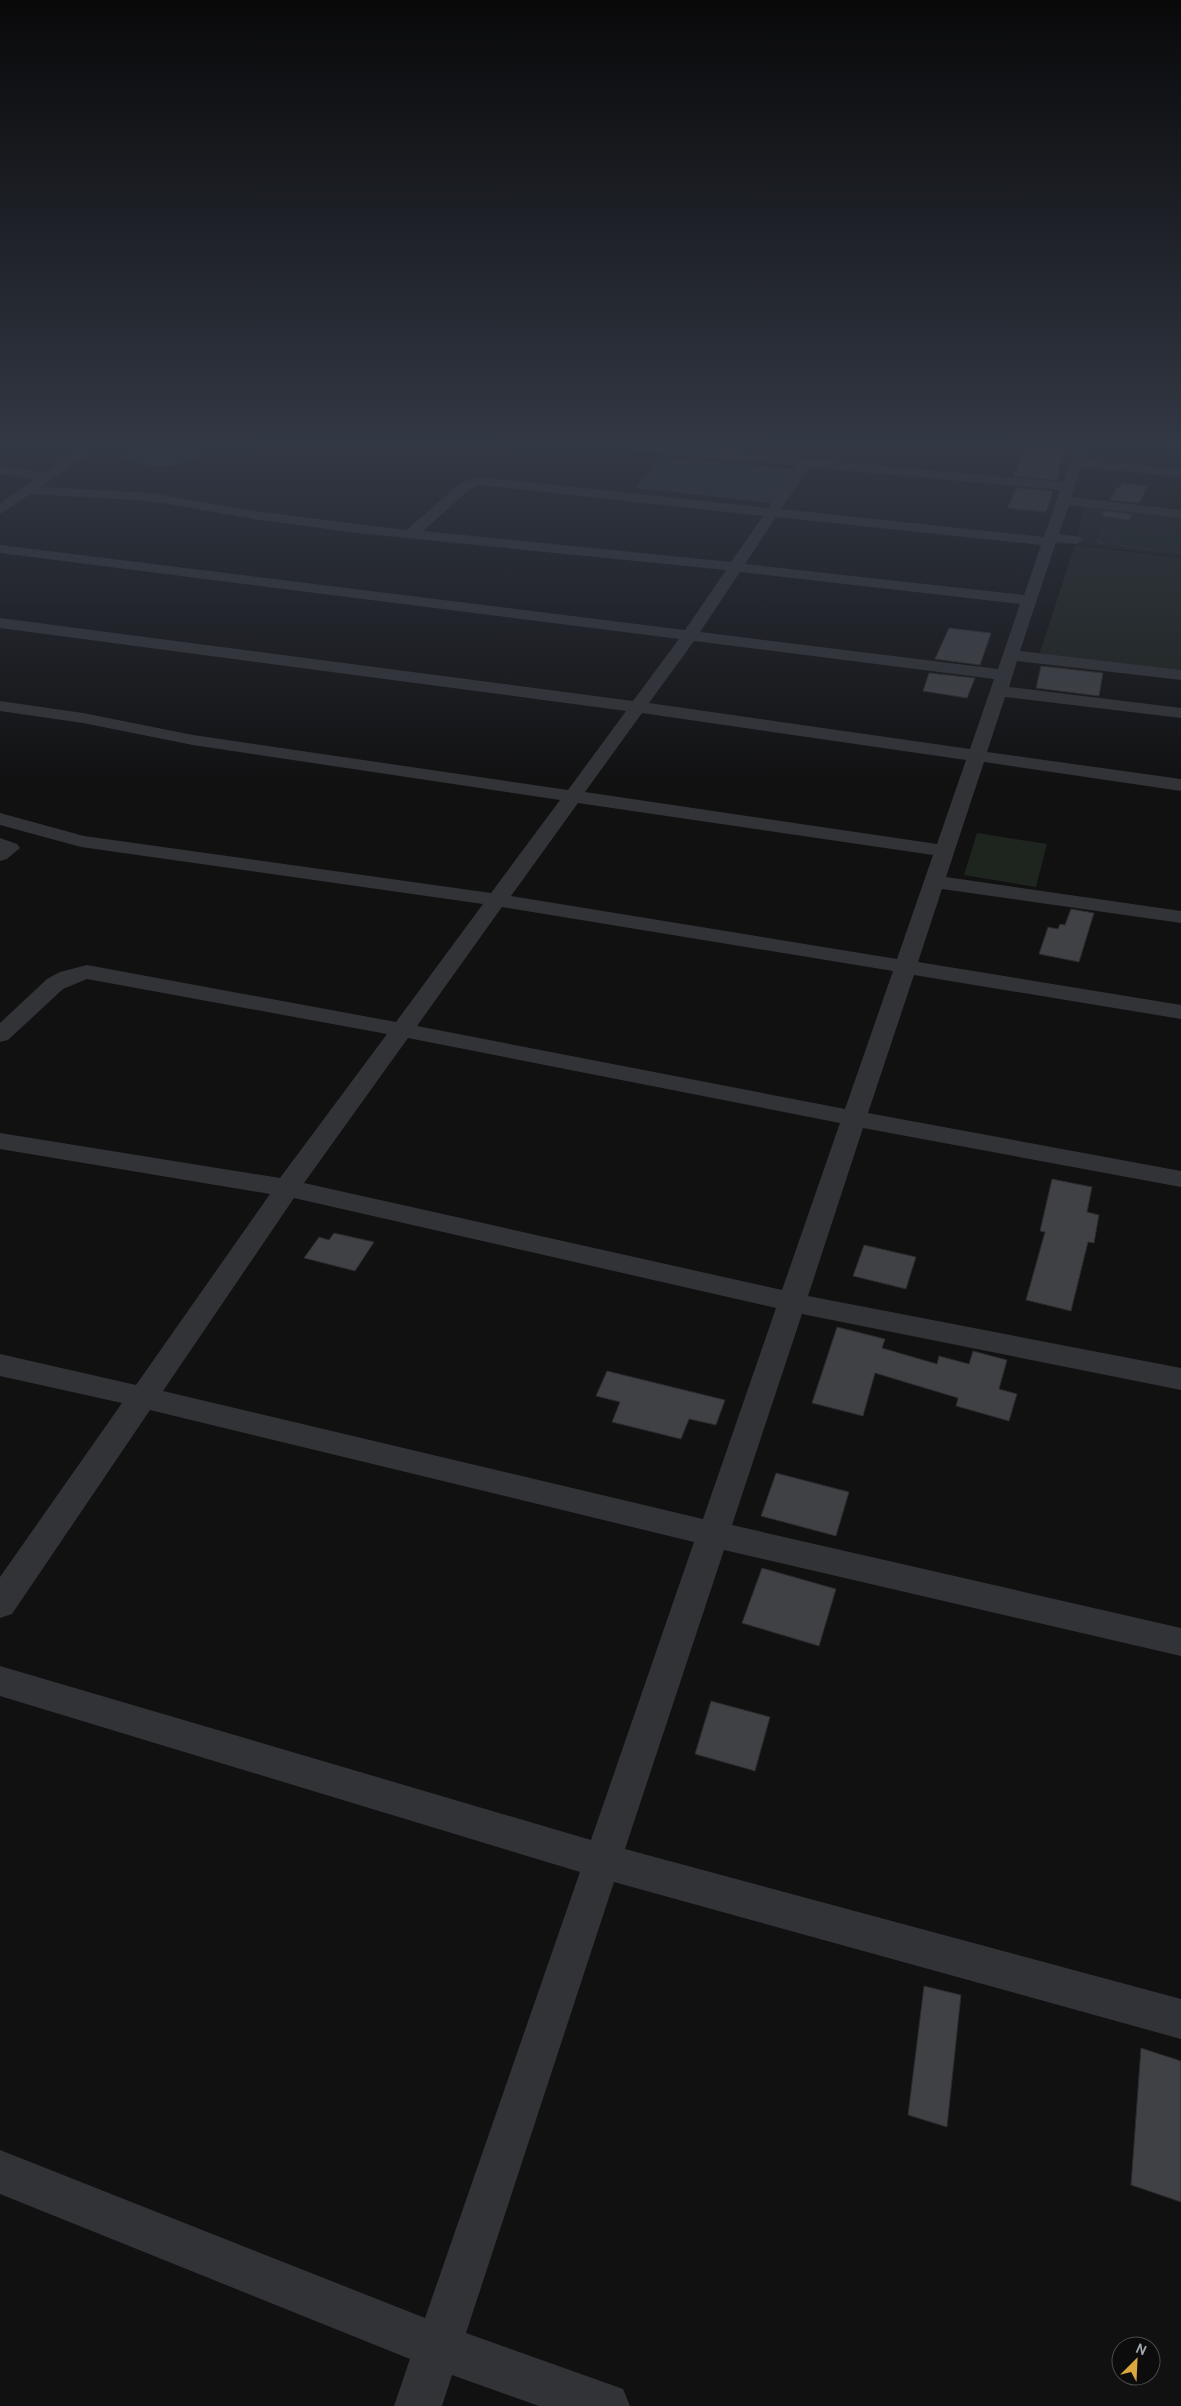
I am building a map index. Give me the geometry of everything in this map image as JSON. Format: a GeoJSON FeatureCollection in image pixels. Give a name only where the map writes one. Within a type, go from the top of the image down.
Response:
{"type":"FeatureCollection","features":[{"type":"Feature","properties":{"kind":"street"},"geometry":{"type":"LineString","coordinates":[[91,560],[1005,673],[1181,713]]}},
{"type":"Feature","properties":{"kind":"street"},"geometry":{"type":"LineString","coordinates":[[668,560],[1030,600]]}},
{"type":"Feature","properties":{"kind":"street"},"geometry":{"type":"LineString","coordinates":[[0,1604],[287,1188],[404,1030],[690,635],[740,560]]}},
{"type":"Feature","properties":{"kind":"street"},"geometry":{"type":"LineString","coordinates":[[418,2406],[852,1118],[1030,600],[1049,560]]}},
{"type":"Feature","properties":{"kind":"street"},"geometry":{"type":"LineString","coordinates":[[0,623],[637,707],[1181,785]]}},
{"type":"Feature","properties":{"kind":"street"},"geometry":{"type":"LineString","coordinates":[[1005,673],[1181,675]]}},
{"type":"Feature","properties":{"kind":"street"},"geometry":{"type":"LineString","coordinates":[[0,706],[83,718],[193,740],[573,795],[944,852]]}},
{"type":"Feature","properties":{"kind":"street"},"geometry":{"type":"LineString","coordinates":[[0,819],[81,841],[497,900],[1181,1012]]}},
{"type":"Feature","properties":{"kind":"street"},"geometry":{"type":"LineString","coordinates":[[0,844],[10,848],[0,855]]}},
{"type":"Feature","properties":{"kind":"street"},"geometry":{"type":"LineString","coordinates":[[934,882],[1181,917]]}},
{"type":"Feature","properties":{"kind":"street"},"geometry":{"type":"LineString","coordinates":[[0,1035],[55,984],[68,977],[87,972],[404,1030],[852,1118],[1181,1179]]}},
{"type":"Feature","properties":{"kind":"street"},"geometry":{"type":"LineString","coordinates":[[0,1141],[287,1188],[791,1302],[1181,1379]]}},
{"type":"Feature","properties":{"kind":"street"},"geometry":{"type":"LineString","coordinates":[[0,1366],[142,1396],[713,1534],[1181,1642]]}},
{"type":"Feature","properties":{"kind":"street"},"geometry":{"type":"LineString","coordinates":[[0,1681],[602,1861],[1181,2018]]}},
{"type":"Feature","properties":{"kind":"street"},"geometry":{"type":"LineString","coordinates":[[0,2172],[438,2347],[606,2406]]}},
{"type":"Feature","properties":{"kind":"shaded area"},"geometry":{"type":"Polygon","coordinates":[[[1070,560],[1181,560],[1181,671],[1039,655],[1070,560]]]}},
{"type":"Feature","properties":{"kind":"shaded area"},"geometry":{"type":"Polygon","coordinates":[[[977,833],[1047,844],[1036,887],[964,875],[977,833]]]}},
{"type":"Feature","properties":{"kind":"building"},"geometry":{"type":"Polygon","coordinates":[[[949,628],[991,633],[980,665],[935,659],[949,628]]]}},
{"type":"Feature","properties":{"kind":"building"},"geometry":{"type":"Polygon","coordinates":[[[1041,666],[1103,673],[1099,696],[1036,688],[1041,666]]]}},
{"type":"Feature","properties":{"kind":"building"},"geometry":{"type":"Polygon","coordinates":[[[929,673],[975,678],[967,698],[923,691],[929,673]]]}},
{"type":"Feature","properties":{"kind":"building"},"geometry":{"type":"Polygon","coordinates":[[[1071,909],[1094,913],[1079,962],[1039,954],[1048,927],[1058,929],[1060,924],[1065,925],[1071,909]]]}},
{"type":"Feature","properties":{"kind":"building"},"geometry":{"type":"Polygon","coordinates":[[[1052,1179],[1092,1187],[1087,1212],[1099,1215],[1094,1243],[1088,1242],[1071,1311],[1026,1300],[1045,1232],[1040,1231],[1052,1179]]]}},
{"type":"Feature","properties":{"kind":"building"},"geometry":{"type":"Polygon","coordinates":[[[334,1233],[374,1242],[355,1271],[304,1258],[319,1237],[329,1240],[334,1233]]]}},
{"type":"Feature","properties":{"kind":"building"},"geometry":{"type":"Polygon","coordinates":[[[864,1245],[916,1257],[906,1289],[853,1276],[864,1245]]]}},
{"type":"Feature","properties":{"kind":"building"},"geometry":{"type":"Polygon","coordinates":[[[837,1327],[885,1339],[882,1348],[937,1364],[939,1356],[969,1364],[973,1351],[1007,1360],[999,1389],[1017,1394],[1009,1421],[956,1406],[958,1398],[875,1373],[863,1416],[812,1403],[837,1327]]]}},
{"type":"Feature","properties":{"kind":"building"},"geometry":{"type":"Polygon","coordinates":[[[607,1371],[725,1400],[716,1425],[689,1419],[681,1439],[612,1422],[620,1402],[596,1396],[607,1371]]]}},
{"type":"Feature","properties":{"kind":"building"},"geometry":{"type":"Polygon","coordinates":[[[776,1473],[849,1492],[836,1536],[761,1516],[776,1473]]]}},
{"type":"Feature","properties":{"kind":"building"},"geometry":{"type":"Polygon","coordinates":[[[762,1568],[836,1589],[819,1646],[742,1623],[762,1568]]]}},
{"type":"Feature","properties":{"kind":"building"},"geometry":{"type":"Polygon","coordinates":[[[711,1701],[770,1717],[755,1771],[695,1754],[711,1701]]]}},
{"type":"Feature","properties":{"kind":"building"},"geometry":{"type":"Polygon","coordinates":[[[924,1986],[961,1995],[947,2127],[908,2115],[924,1986]]]}},
{"type":"Feature","properties":{"kind":"building"},"geometry":{"type":"Polygon","coordinates":[[[1141,2048],[1181,2061],[1181,2202],[1131,2185],[1141,2048]]]}}]}
